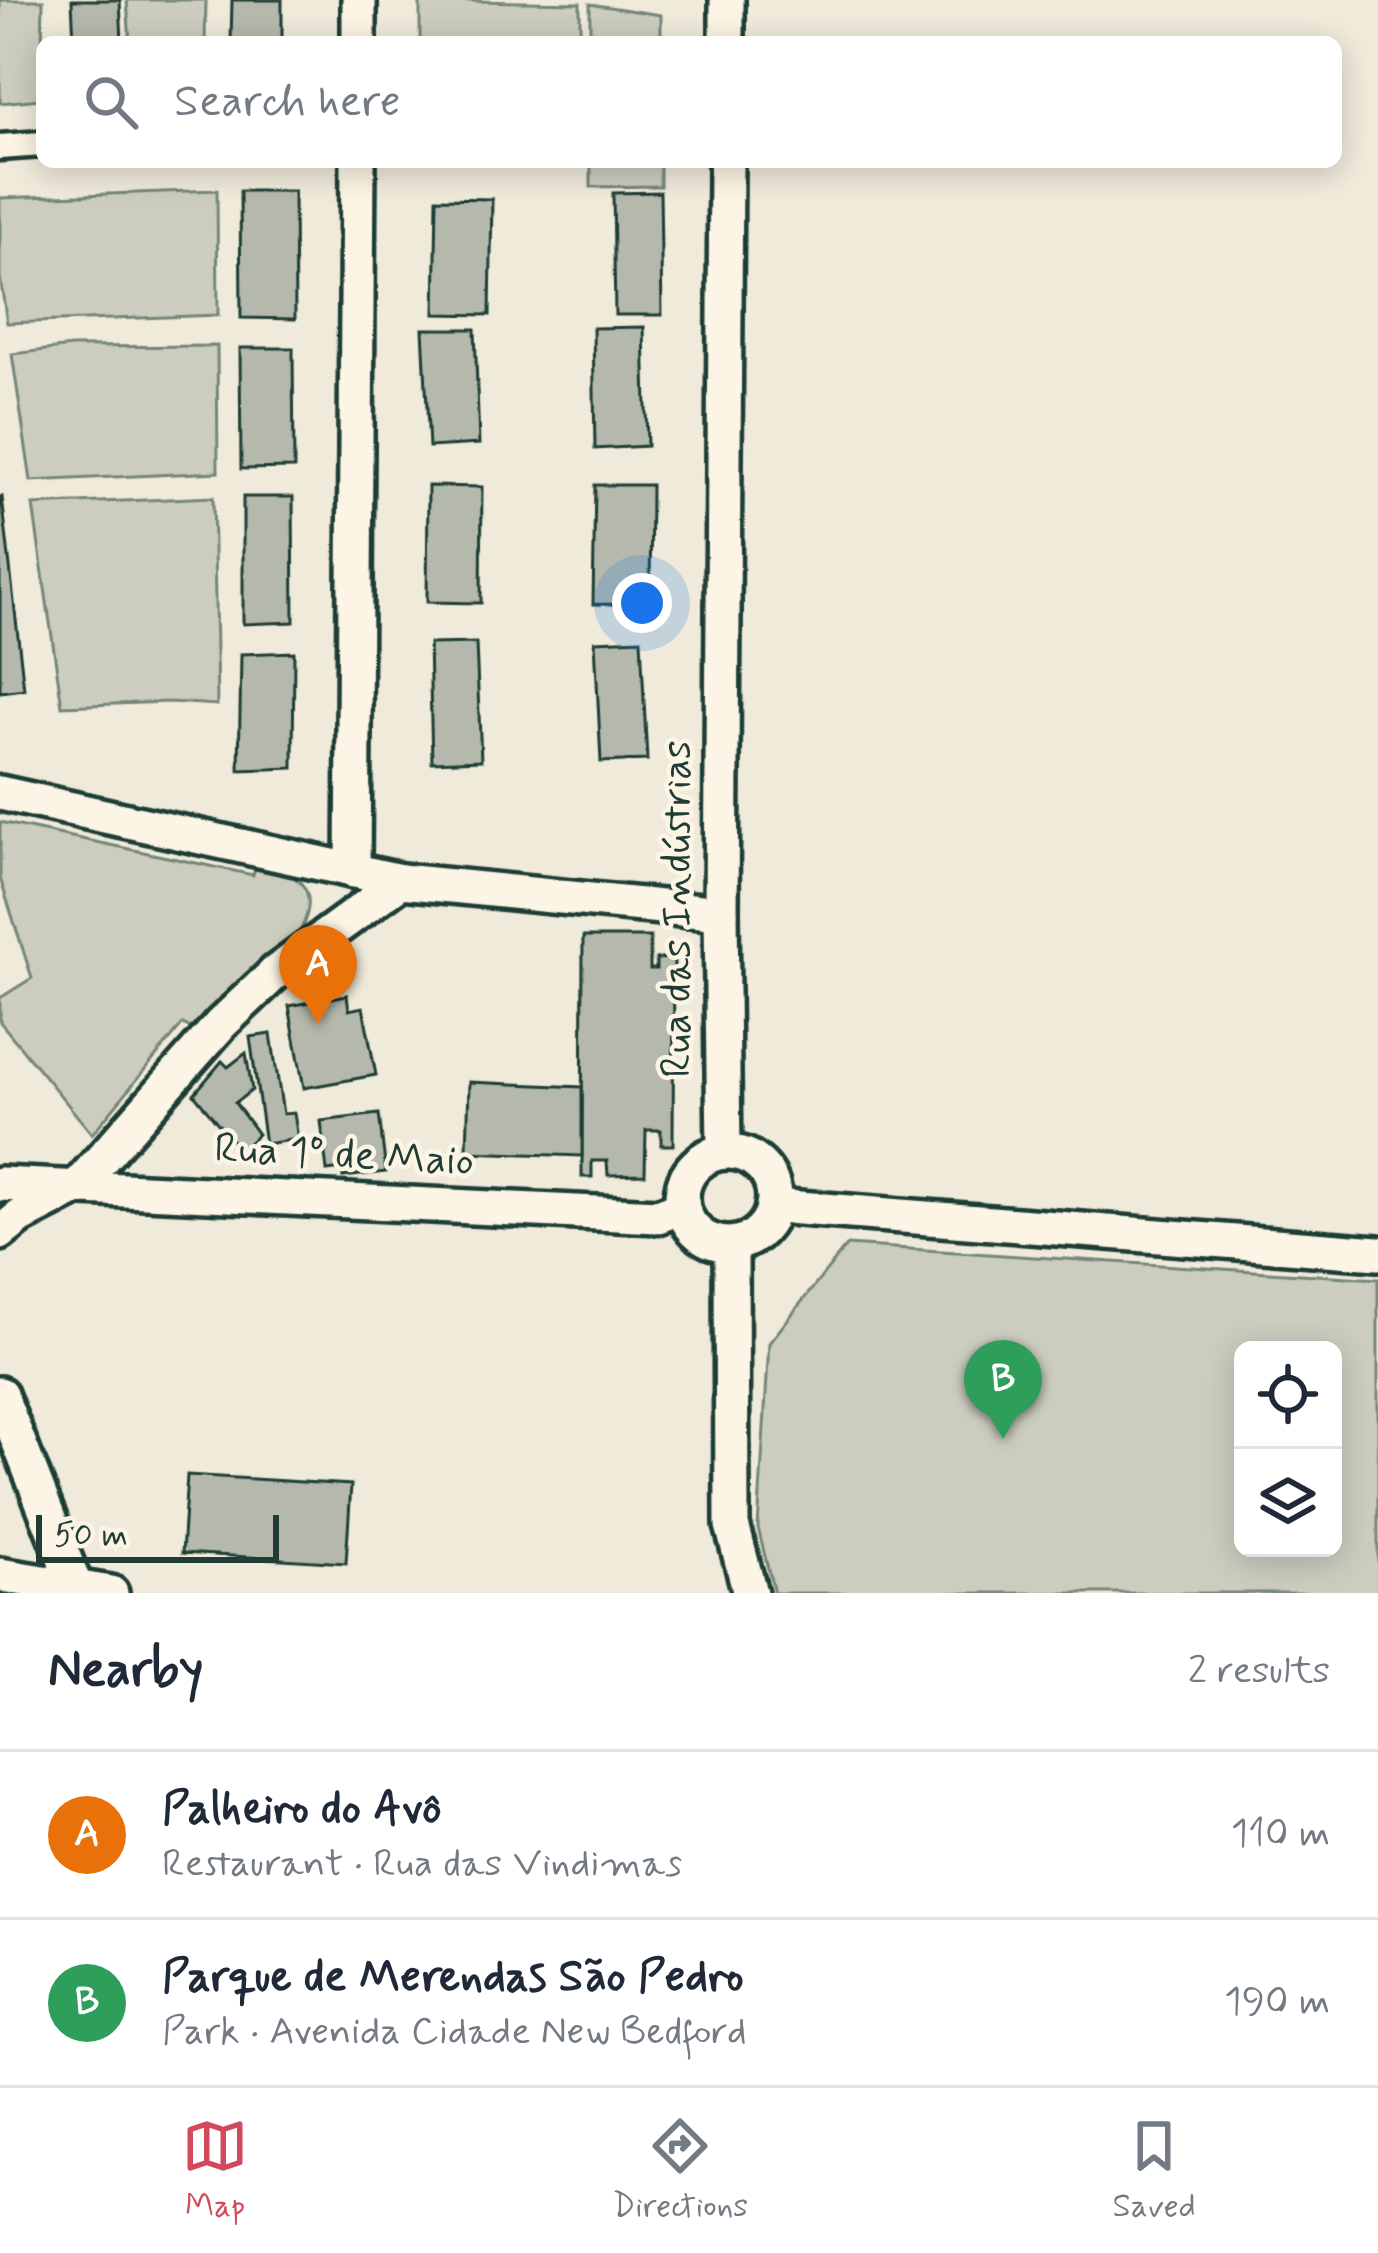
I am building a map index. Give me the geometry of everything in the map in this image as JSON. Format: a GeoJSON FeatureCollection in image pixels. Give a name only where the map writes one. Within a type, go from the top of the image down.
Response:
{"type":"FeatureCollection","features":[{"type":"Feature","properties":{"kind":"street"},"geometry":{"type":"LineString","coordinates":[[359,0],[359,36]]}},
{"type":"Feature","properties":{"kind":"street"},"geometry":{"type":"LineString","coordinates":[[727,0],[727,36]]}},
{"type":"Feature","properties":{"kind":"street"},"geometry":{"type":"LineString","coordinates":[[0,147],[36,144]]}},
{"type":"Feature","properties":{"kind":"street"},"geometry":{"type":"LineString","coordinates":[[353,871],[358,168]]}},
{"type":"Feature","properties":{"kind":"street","name":"Rua das Indústrias"},"geometry":{"type":"LineString","coordinates":[[724,1152],[726,168]]}},
{"type":"Feature","properties":{"kind":"street"},"geometry":{"type":"LineString","coordinates":[[0,793],[401,881],[722,913]]}},
{"type":"Feature","properties":{"kind":"street"},"geometry":{"type":"LineString","coordinates":[[0,1233],[76,1188],[221,1024],[263,985],[401,881]]}},
{"type":"Feature","properties":{"kind":"street"},"geometry":{"type":"LineString","coordinates":[[724,1152],[739,1153],[762,1167],[774,1192],[773,1206],[759,1233],[731,1245],[705,1239],[682,1207],[686,1177],[696,1164],[724,1152]]}},
{"type":"Feature","properties":{"kind":"street","name":"Rua 1º de Maio"},"geometry":{"type":"LineString","coordinates":[[0,1184],[658,1216],[682,1207]]}},
{"type":"Feature","properties":{"kind":"street"},"geometry":{"type":"LineString","coordinates":[[773,1206],[1378,1253]]}},
{"type":"Feature","properties":{"kind":"street"},"geometry":{"type":"LineString","coordinates":[[731,1245],[732,1525],[750,1593]]}},
{"type":"Feature","properties":{"kind":"street"},"geometry":{"type":"LineString","coordinates":[[0,1394],[77,1591]]}},
{"type":"Feature","properties":{"kind":"street"},"geometry":{"type":"LineString","coordinates":[[0,1575],[111,1593]]}},
{"type":"Feature","properties":{"kind":"shaded area"},"geometry":{"type":"Polygon","coordinates":[[[0,0],[43,0],[42,36],[36,36],[36,99],[0,103],[0,0]]]}},
{"type":"Feature","properties":{"kind":"shaded area"},"geometry":{"type":"Polygon","coordinates":[[[127,0],[206,0],[205,36],[130,36],[127,0]]]}},
{"type":"Feature","properties":{"kind":"shaded area"},"geometry":{"type":"Polygon","coordinates":[[[420,0],[580,3],[580,36],[420,36],[420,0]]]}},
{"type":"Feature","properties":{"kind":"shaded area"},"geometry":{"type":"Polygon","coordinates":[[[590,4],[661,15],[661,36],[590,36],[590,4]]]}},
{"type":"Feature","properties":{"kind":"shaded area"},"geometry":{"type":"Polygon","coordinates":[[[591,168],[660,168],[660,186],[591,187],[591,168]]]}},
{"type":"Feature","properties":{"kind":"shaded area"},"geometry":{"type":"Polygon","coordinates":[[[217,190],[218,315],[7,323],[0,277],[0,198],[217,190]]]}},
{"type":"Feature","properties":{"kind":"shaded area"},"geometry":{"type":"Polygon","coordinates":[[[217,346],[218,472],[31,481],[12,354],[71,347],[217,346]]]}},
{"type":"Feature","properties":{"kind":"shaded area"},"geometry":{"type":"Polygon","coordinates":[[[213,497],[217,705],[62,706],[33,505],[213,497]]]}},
{"type":"Feature","properties":{"kind":"shaded area"},"geometry":{"type":"Polygon","coordinates":[[[0,822],[253,875],[256,864],[294,877],[307,893],[300,931],[192,1029],[183,1024],[92,1134],[0,1022],[0,998],[32,978],[0,878],[0,822]]]}},
{"type":"Feature","properties":{"kind":"shaded area"},"geometry":{"type":"Polygon","coordinates":[[[847,1245],[1378,1279],[1378,1593],[774,1593],[758,1528],[769,1343],[847,1245]]]}},
{"type":"Feature","properties":{"kind":"building"},"geometry":{"type":"Polygon","coordinates":[[[72,0],[120,0],[122,36],[74,36],[72,0]]]}},
{"type":"Feature","properties":{"kind":"building"},"geometry":{"type":"Polygon","coordinates":[[[232,0],[282,0],[282,36],[231,36],[232,0]]]}},
{"type":"Feature","properties":{"kind":"building"},"geometry":{"type":"Polygon","coordinates":[[[240,191],[294,191],[295,319],[241,318],[240,191]]]}},
{"type":"Feature","properties":{"kind":"building"},"geometry":{"type":"Polygon","coordinates":[[[660,192],[662,315],[615,315],[613,193],[660,192]]]}},
{"type":"Feature","properties":{"kind":"building"},"geometry":{"type":"Polygon","coordinates":[[[437,198],[492,199],[490,315],[435,314],[437,198]]]}},
{"type":"Feature","properties":{"kind":"building"},"geometry":{"type":"Polygon","coordinates":[[[644,327],[647,446],[595,449],[593,328],[644,327]]]}},
{"type":"Feature","properties":{"kind":"building"},"geometry":{"type":"Polygon","coordinates":[[[423,329],[475,329],[479,444],[429,447],[423,329]]]}},
{"type":"Feature","properties":{"kind":"building"},"geometry":{"type":"Polygon","coordinates":[[[240,348],[293,348],[294,468],[241,469],[240,348]]]}},
{"type":"Feature","properties":{"kind":"building"},"geometry":{"type":"Polygon","coordinates":[[[595,485],[651,485],[650,605],[593,604],[595,485]]]}},
{"type":"Feature","properties":{"kind":"building"},"geometry":{"type":"Polygon","coordinates":[[[428,486],[482,487],[481,603],[427,602],[428,486]]]}},
{"type":"Feature","properties":{"kind":"building"},"geometry":{"type":"Polygon","coordinates":[[[243,497],[293,497],[294,622],[243,624],[243,497]]]}},
{"type":"Feature","properties":{"kind":"building"},"geometry":{"type":"Polygon","coordinates":[[[0,498],[24,689],[0,692],[0,498]]]}},
{"type":"Feature","properties":{"kind":"building"},"geometry":{"type":"Polygon","coordinates":[[[641,639],[647,760],[601,762],[595,641],[641,639]]]}},
{"type":"Feature","properties":{"kind":"building"},"geometry":{"type":"Polygon","coordinates":[[[476,643],[481,760],[432,762],[429,644],[476,643]]]}},
{"type":"Feature","properties":{"kind":"building"},"geometry":{"type":"Polygon","coordinates":[[[294,652],[293,768],[239,770],[241,654],[294,652]]]}},
{"type":"Feature","properties":{"kind":"building"},"geometry":{"type":"Polygon","coordinates":[[[583,937],[650,937],[650,969],[656,969],[656,959],[674,958],[673,1145],[661,1145],[661,1130],[646,1130],[645,1174],[608,1175],[607,1161],[592,1161],[592,1177],[582,1177],[583,937]]]}},
{"type":"Feature","properties":{"kind":"building"},"geometry":{"type":"Polygon","coordinates":[[[347,995],[349,1010],[363,1007],[376,1075],[304,1088],[289,1006],[347,995]]]}},
{"type":"Feature","properties":{"kind":"building"},"geometry":{"type":"Polygon","coordinates":[[[271,1034],[283,1114],[294,1113],[298,1139],[265,1144],[250,1037],[271,1034]]]}},
{"type":"Feature","properties":{"kind":"building"},"geometry":{"type":"Polygon","coordinates":[[[246,1053],[252,1090],[235,1103],[258,1134],[240,1151],[194,1094],[222,1061],[228,1067],[246,1053]]]}},
{"type":"Feature","properties":{"kind":"building"},"geometry":{"type":"Polygon","coordinates":[[[469,1082],[582,1087],[582,1156],[467,1152],[469,1082]]]}},
{"type":"Feature","properties":{"kind":"building"},"geometry":{"type":"Polygon","coordinates":[[[379,1114],[386,1172],[343,1177],[342,1169],[327,1171],[321,1121],[379,1114]]]}},
{"type":"Feature","properties":{"kind":"building"},"geometry":{"type":"Polygon","coordinates":[[[187,1475],[351,1485],[346,1563],[182,1553],[187,1475]]]}},
{"type":"Feature","properties":{"kind":"place","name":"Palheiro do Avô"},"geometry":{"type":"Point","coordinates":[318,1024]}},
{"type":"Feature","properties":{"kind":"place","name":"Parque de Merendas São Pedro"},"geometry":{"type":"Point","coordinates":[1003,1439]}}]}
